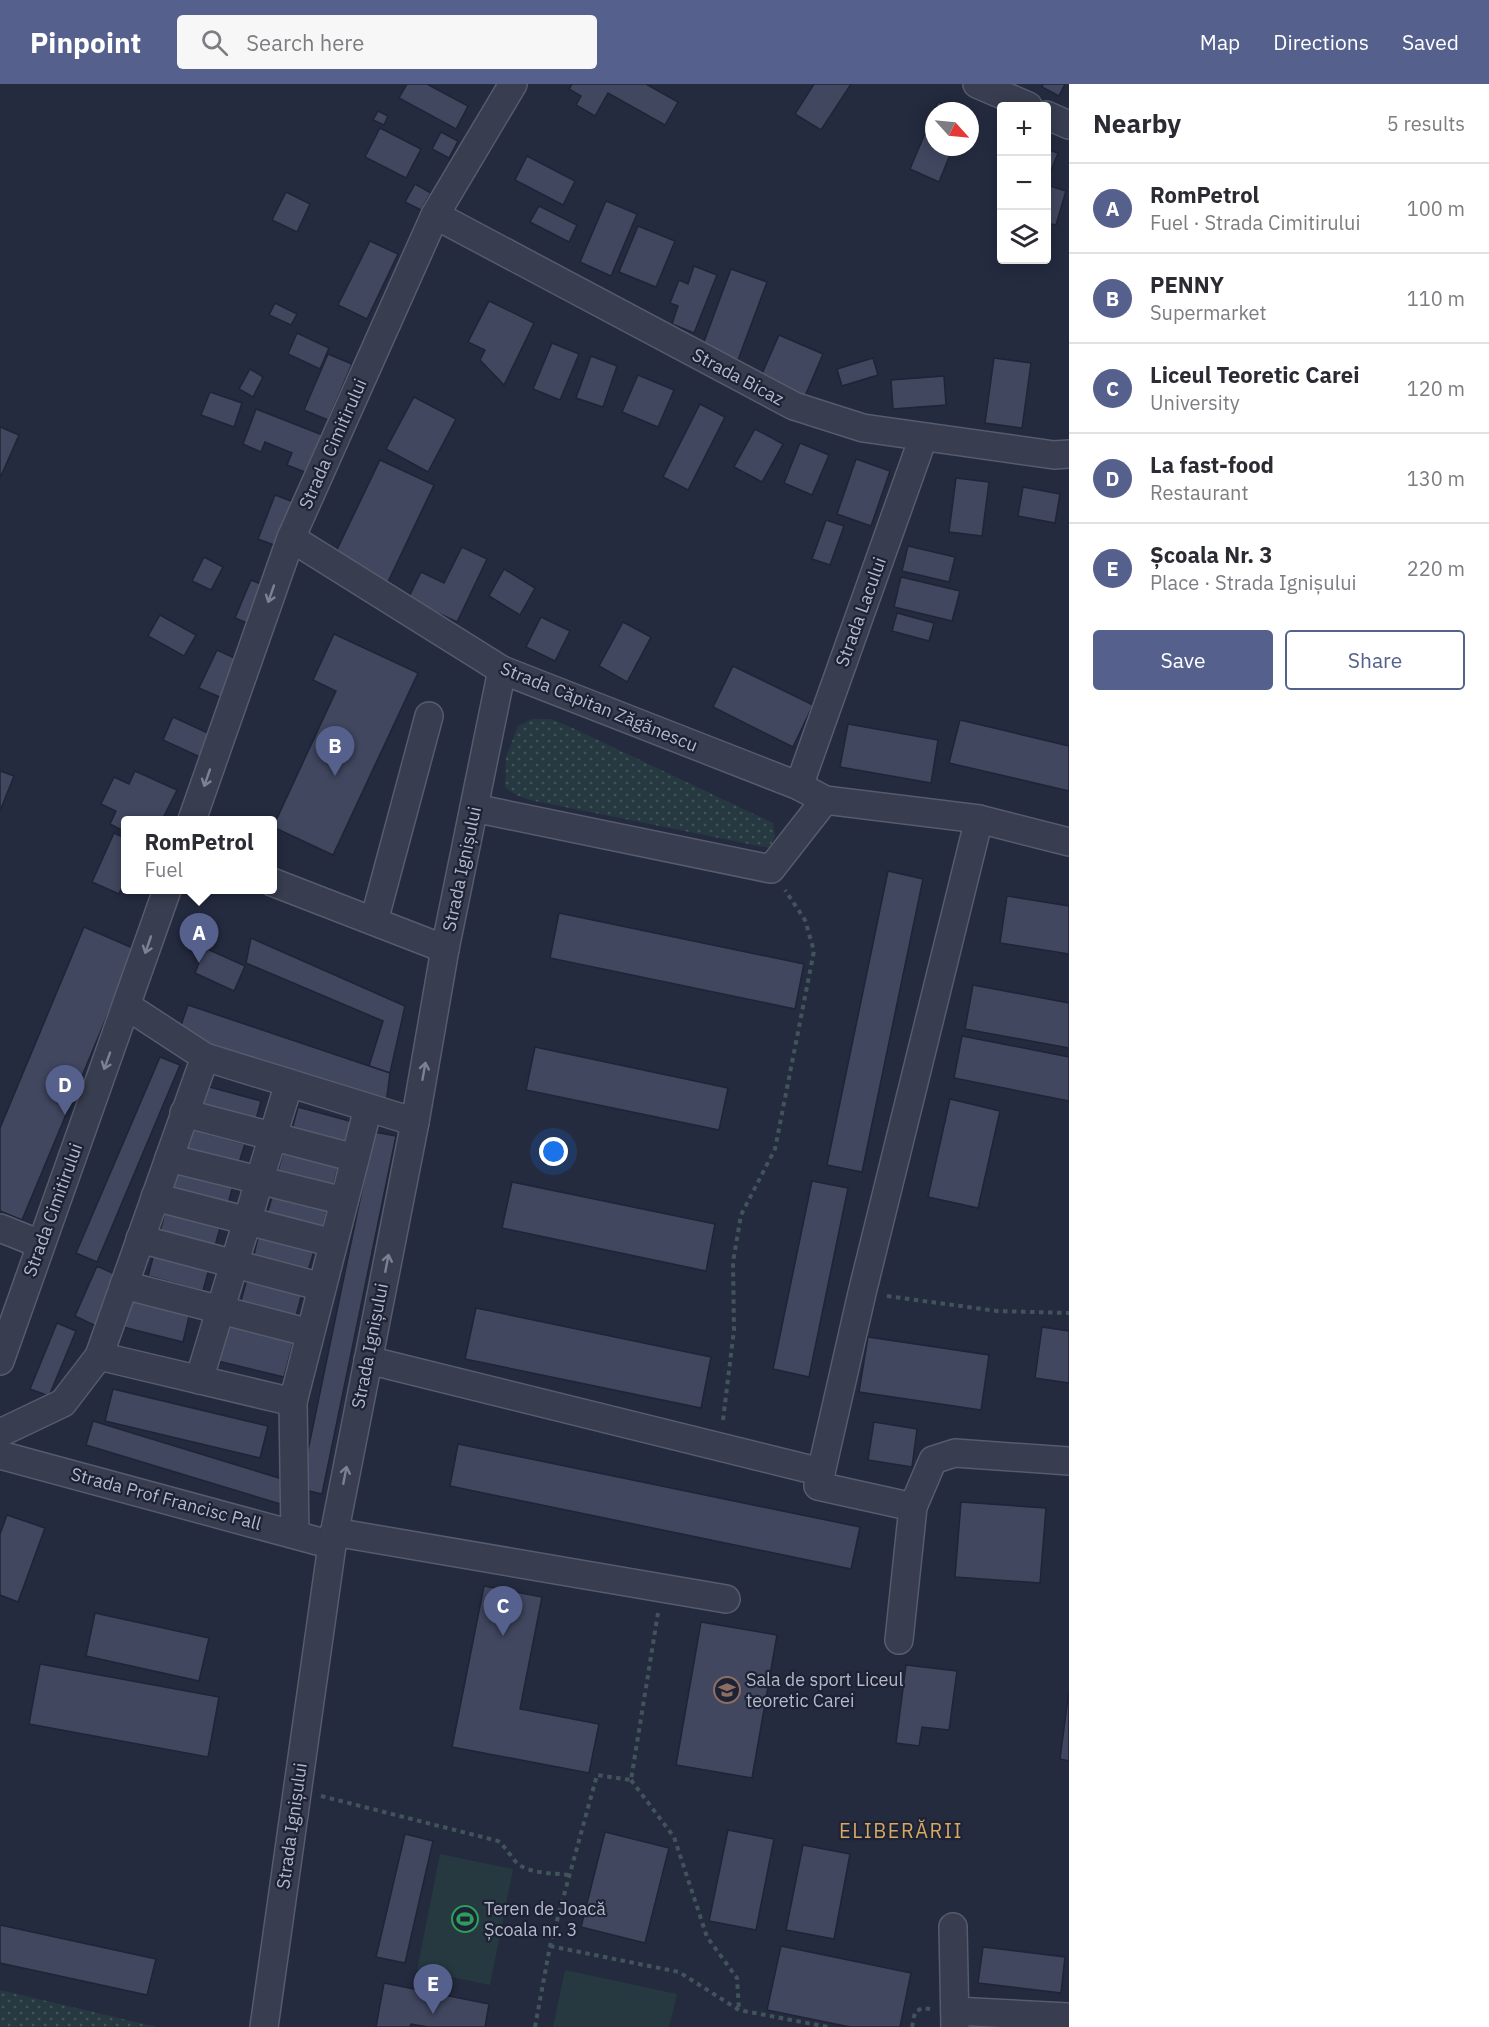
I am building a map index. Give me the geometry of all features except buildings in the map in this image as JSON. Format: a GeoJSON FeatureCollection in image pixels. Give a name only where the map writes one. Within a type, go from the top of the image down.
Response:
{"type":"FeatureCollection","features":[{"type":"Feature","properties":{"kind":"street","name":"Strada Cimitirului"},"geometry":{"type":"LineString","coordinates":[[193,816],[291,538],[435,215],[513,84]]}},
{"type":"Feature","properties":{"kind":"street"},"geometry":{"type":"LineString","coordinates":[[977,84],[1019,102]]}},
{"type":"Feature","properties":{"kind":"street"},"geometry":{"type":"LineString","coordinates":[[1051,117],[1069,125]]}},
{"type":"Feature","properties":{"kind":"street","name":"Strada Bicaz"},"geometry":{"type":"LineString","coordinates":[[435,215],[794,406],[862,428],[1054,455],[1069,454]]}},
{"type":"Feature","properties":{"kind":"street","name":"Strada Lacului"},"geometry":{"type":"LineString","coordinates":[[799,786],[923,438]]}},
{"type":"Feature","properties":{"kind":"street","name":"Strada Căpitan Zăgănescu"},"geometry":{"type":"LineString","coordinates":[[291,538],[502,670],[799,786],[825,800],[979,819],[1069,842]]}},
{"type":"Feature","properties":{"kind":"street","name":"Strada Ignișului"},"geometry":{"type":"LineString","coordinates":[[264,2027],[333,1538],[415,1122],[445,949],[502,670]]}},
{"type":"Feature","properties":{"kind":"street"},"geometry":{"type":"LineString","coordinates":[[374,921],[429,716]]}},
{"type":"Feature","properties":{"kind":"street"},"geometry":{"type":"LineString","coordinates":[[474,808],[771,869],[825,800]]}},
{"type":"Feature","properties":{"kind":"street"},"geometry":{"type":"LineString","coordinates":[[820,1479],[862,1293],[979,819]]}},
{"type":"Feature","properties":{"kind":"street"},"geometry":{"type":"LineString","coordinates":[[277,884],[445,949]]}},
{"type":"Feature","properties":{"kind":"street","name":"Strada Cimitirului"},"geometry":{"type":"LineString","coordinates":[[0,1361],[166,894]]}},
{"type":"Feature","properties":{"kind":"street"},"geometry":{"type":"LineString","coordinates":[[126,1006],[205,1057],[415,1122]]}},
{"type":"Feature","properties":{"kind":"street"},"geometry":{"type":"LineString","coordinates":[[0,1433],[63,1403],[99,1356],[205,1057]]}},
{"type":"Feature","properties":{"kind":"street"},"geometry":{"type":"LineString","coordinates":[[199,1380],[289,1083]]}},
{"type":"Feature","properties":{"kind":"street"},"geometry":{"type":"LineString","coordinates":[[295,1534],[293,1402],[368,1108]]}},
{"type":"Feature","properties":{"kind":"street"},"geometry":{"type":"LineString","coordinates":[[184,1113],[355,1158]]}},
{"type":"Feature","properties":{"kind":"street"},"geometry":{"type":"LineString","coordinates":[[169,1158],[344,1201]]}},
{"type":"Feature","properties":{"kind":"street"},"geometry":{"type":"LineString","coordinates":[[155,1197],[333,1243]]}},
{"type":"Feature","properties":{"kind":"street"},"geometry":{"type":"LineString","coordinates":[[0,1228],[40,1244]]}},
{"type":"Feature","properties":{"kind":"street"},"geometry":{"type":"LineString","coordinates":[[140,1239],[322,1287]]}},
{"type":"Feature","properties":{"kind":"street"},"geometry":{"type":"LineString","coordinates":[[124,1285],[310,1333]]}},
{"type":"Feature","properties":{"kind":"street"},"geometry":{"type":"LineString","coordinates":[[99,1356],[293,1402]]}},
{"type":"Feature","properties":{"kind":"street"},"geometry":{"type":"LineString","coordinates":[[368,1360],[719,1448],[913,1507]]}},
{"type":"Feature","properties":{"kind":"street"},"geometry":{"type":"LineString","coordinates":[[899,1640],[913,1507],[933,1460],[955,1453],[1069,1461]]}},
{"type":"Feature","properties":{"kind":"street","name":"Strada Prof Francisc Pall"},"geometry":{"type":"LineString","coordinates":[[0,1455],[295,1534],[726,1599]]}},
{"type":"Feature","properties":{"kind":"street"},"geometry":{"type":"LineString","coordinates":[[953,1927],[955,2019],[1069,2017]]}},
{"type":"Feature","properties":{"kind":"path"},"geometry":{"type":"LineString","coordinates":[[719,1448],[734,1330],[733,1262],[741,1215],[775,1149],[814,951],[804,920],[771,869]]}},
{"type":"Feature","properties":{"kind":"path"},"geometry":{"type":"LineString","coordinates":[[862,1293],[997,1311],[1069,1313]]}},
{"type":"Feature","properties":{"kind":"path"},"geometry":{"type":"LineString","coordinates":[[631,1780],[662,1589]]}},
{"type":"Feature","properties":{"kind":"path"},"geometry":{"type":"LineString","coordinates":[[534,2027],[550,1946],[597,1775],[631,1780],[674,1837],[707,1937],[737,1978],[739,2010]]}},
{"type":"Feature","properties":{"kind":"path"},"geometry":{"type":"LineString","coordinates":[[297,1790],[498,1841],[515,1862],[524,1869],[569,1875]]}},
{"type":"Feature","properties":{"kind":"path"},"geometry":{"type":"LineString","coordinates":[[550,1946],[679,1972],[739,2010],[828,2027]]}},
{"type":"Feature","properties":{"kind":"shaded area"},"geometry":{"type":"Polygon","coordinates":[[[532,719],[550,719],[566,725],[773,823],[775,837],[769,848],[530,800],[516,795],[505,787],[506,757],[518,726],[532,719]]]}},
{"type":"Feature","properties":{"kind":"shaded area","name":"Teren de Joacă Școala nr. 3"},"geometry":{"type":"Polygon","coordinates":[[[440,1854],[513,1869],[490,1985],[417,1970],[440,1854]]]}},
{"type":"Feature","properties":{"kind":"shaded area"},"geometry":{"type":"Polygon","coordinates":[[[565,1970],[677,1994],[669,2027],[553,2027],[565,1970]]]}},
{"type":"Feature","properties":{"kind":"shaded area"},"geometry":{"type":"Polygon","coordinates":[[[0,1990],[157,2027],[0,2027],[0,1990]]]}},
{"type":"Feature","properties":{"kind":"place","name":"PENNY"},"geometry":{"type":"Point","coordinates":[335,776]}},
{"type":"Feature","properties":{"kind":"place","name":"RomPetrol"},"geometry":{"type":"Point","coordinates":[199,963]}},
{"type":"Feature","properties":{"kind":"place","name":"La fast-food"},"geometry":{"type":"Point","coordinates":[65,1115]}},
{"type":"Feature","properties":{"kind":"place","name":"Liceul Teoretic Carei"},"geometry":{"type":"Point","coordinates":[503,1636]}},
{"type":"Feature","properties":{"kind":"place","name":"Sala de sport Liceul teoretic Carei"},"geometry":{"type":"Point","coordinates":[727,1690]}},
{"type":"Feature","properties":{"kind":"place","name":"Teren de Joacă Școala nr. 3"},"geometry":{"type":"Point","coordinates":[465,1919]}},
{"type":"Feature","properties":{"kind":"place","name":"Școala Nr. 3"},"geometry":{"type":"Point","coordinates":[433,2014]}},
{"type":"Feature","properties":{"kind":"district","name":"ELIBERĂRII"},"geometry":{"type":"Point","coordinates":[901,1831]}}]}
